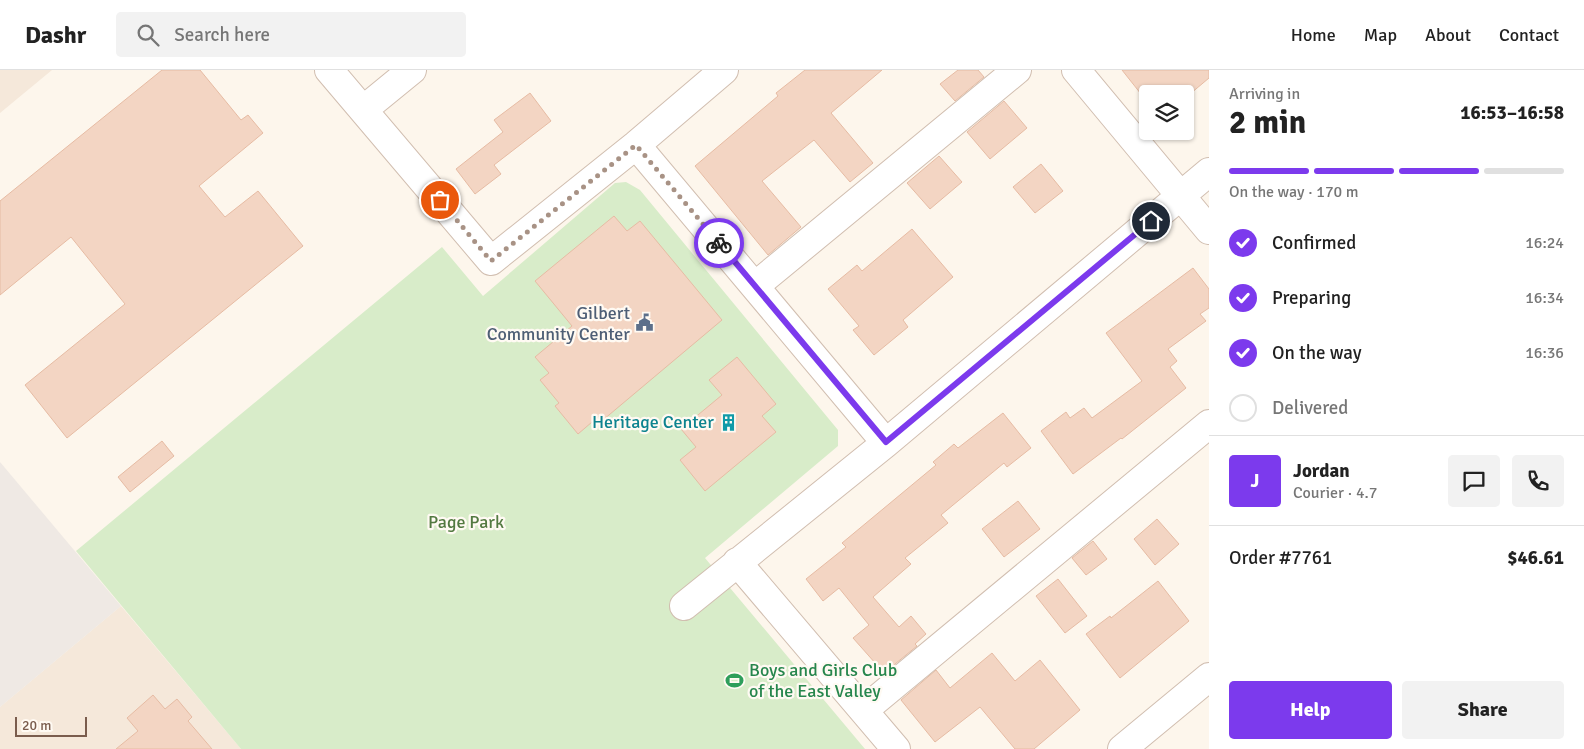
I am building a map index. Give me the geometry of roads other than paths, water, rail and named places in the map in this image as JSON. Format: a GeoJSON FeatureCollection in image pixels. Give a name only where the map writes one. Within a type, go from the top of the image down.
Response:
{"type":"FeatureCollection","features":[{"type":"Feature","properties":{"kind":"street"},"geometry":{"type":"LineString","coordinates":[[329,70],[491,261],[636,145],[724,70]]}},
{"type":"Feature","properties":{"kind":"street"},"geometry":{"type":"LineString","coordinates":[[363,110],[412,70]]}},
{"type":"Feature","properties":{"kind":"street"},"geometry":{"type":"LineString","coordinates":[[755,286],[1016,70]]}},
{"type":"Feature","properties":{"kind":"street"},"geometry":{"type":"LineString","coordinates":[[1076,70],[1209,230]]}},
{"type":"Feature","properties":{"kind":"street"},"geometry":{"type":"LineString","coordinates":[[636,145],[886,442]]}},
{"type":"Feature","properties":{"kind":"street"},"geometry":{"type":"LineString","coordinates":[[684,606],[886,442],[1209,172]]}},
{"type":"Feature","properties":{"kind":"street"},"geometry":{"type":"LineString","coordinates":[[864,710],[1209,424]]}},
{"type":"Feature","properties":{"kind":"street"},"geometry":{"type":"LineString","coordinates":[[737,562],[896,749]]}},
{"type":"Feature","properties":{"kind":"street"},"geometry":{"type":"LineString","coordinates":[[1122,749],[1209,677]]}},
{"type":"Feature","properties":{"kind":"place","name":"Gilbert Community Center"},"geometry":{"type":"Point","coordinates":[644,323]}},
{"type":"Feature","properties":{"kind":"place","name":"Heritage Center"},"geometry":{"type":"Point","coordinates":[728,422]}},
{"type":"Feature","properties":{"kind":"place","name":"Boys and Girls Club of the East Valley"},"geometry":{"type":"Point","coordinates":[735,680]}},
{"type":"Feature","properties":{"kind":"park label","name":"Page Park"},"geometry":{"type":"Point","coordinates":[466,522]}}]}
